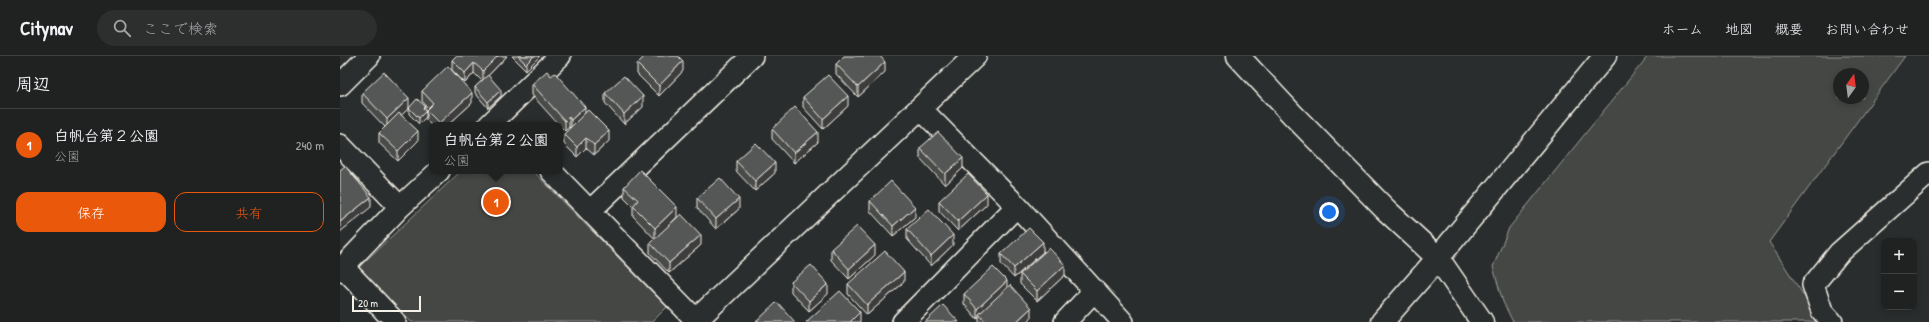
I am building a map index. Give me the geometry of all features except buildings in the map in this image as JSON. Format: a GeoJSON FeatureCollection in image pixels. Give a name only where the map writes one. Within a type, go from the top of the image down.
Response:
{"type":"FeatureCollection","features":[{"type":"Feature","properties":{"kind":"street"},"geometry":{"type":"LineString","coordinates":[[340,85],[369,56]]}},
{"type":"Feature","properties":{"kind":"street"},"geometry":{"type":"LineString","coordinates":[[497,122],[560,56]]}},
{"type":"Feature","properties":{"kind":"street"},"geometry":{"type":"LineString","coordinates":[[590,211],[752,56]]}},
{"type":"Feature","properties":{"kind":"street"},"geometry":{"type":"LineString","coordinates":[[554,174],[695,321],[921,109],[975,56]]}},
{"type":"Feature","properties":{"kind":"street"},"geometry":{"type":"LineString","coordinates":[[1238,56],[1293,115],[1381,204],[1438,258],[1482,322]]}},
{"type":"Feature","properties":{"kind":"street"},"geometry":{"type":"LineString","coordinates":[[1382,322],[1438,258],[1605,56]]}},
{"type":"Feature","properties":{"kind":"street"},"geometry":{"type":"LineString","coordinates":[[921,109],[1017,206],[1123,322]]}},
{"type":"Feature","properties":{"kind":"street"},"geometry":{"type":"LineString","coordinates":[[340,146],[400,207]]}},
{"type":"Feature","properties":{"kind":"street"},"geometry":{"type":"LineString","coordinates":[[1832,322],[1822,311],[1813,285],[1839,253],[1929,173]]}},
{"type":"Feature","properties":{"kind":"street"},"geometry":{"type":"LineString","coordinates":[[395,322],[341,268],[400,207],[436,174]]}},
{"type":"Feature","properties":{"kind":"street"},"geometry":{"type":"LineString","coordinates":[[903,322],[1017,206]]}},
{"type":"Feature","properties":{"kind":"street"},"geometry":{"type":"LineString","coordinates":[[1065,322],[1094,291]]}},
{"type":"Feature","properties":{"kind":"shaded area"},"geometry":{"type":"Polygon","coordinates":[[[1648,56],[1905,56],[1769,242],[1821,322],[1513,322],[1503,302],[1493,267],[1509,228],[1648,56]]]}},
{"type":"Feature","properties":{"kind":"shaded area"},"geometry":{"type":"Polygon","coordinates":[[[458,174],[536,174],[667,307],[652,322],[411,322],[359,267],[458,174]]]}},
{"type":"Feature","properties":{"kind":"place","name":"白帆台第２公園"},"geometry":{"type":"Point","coordinates":[496,202]}}]}
